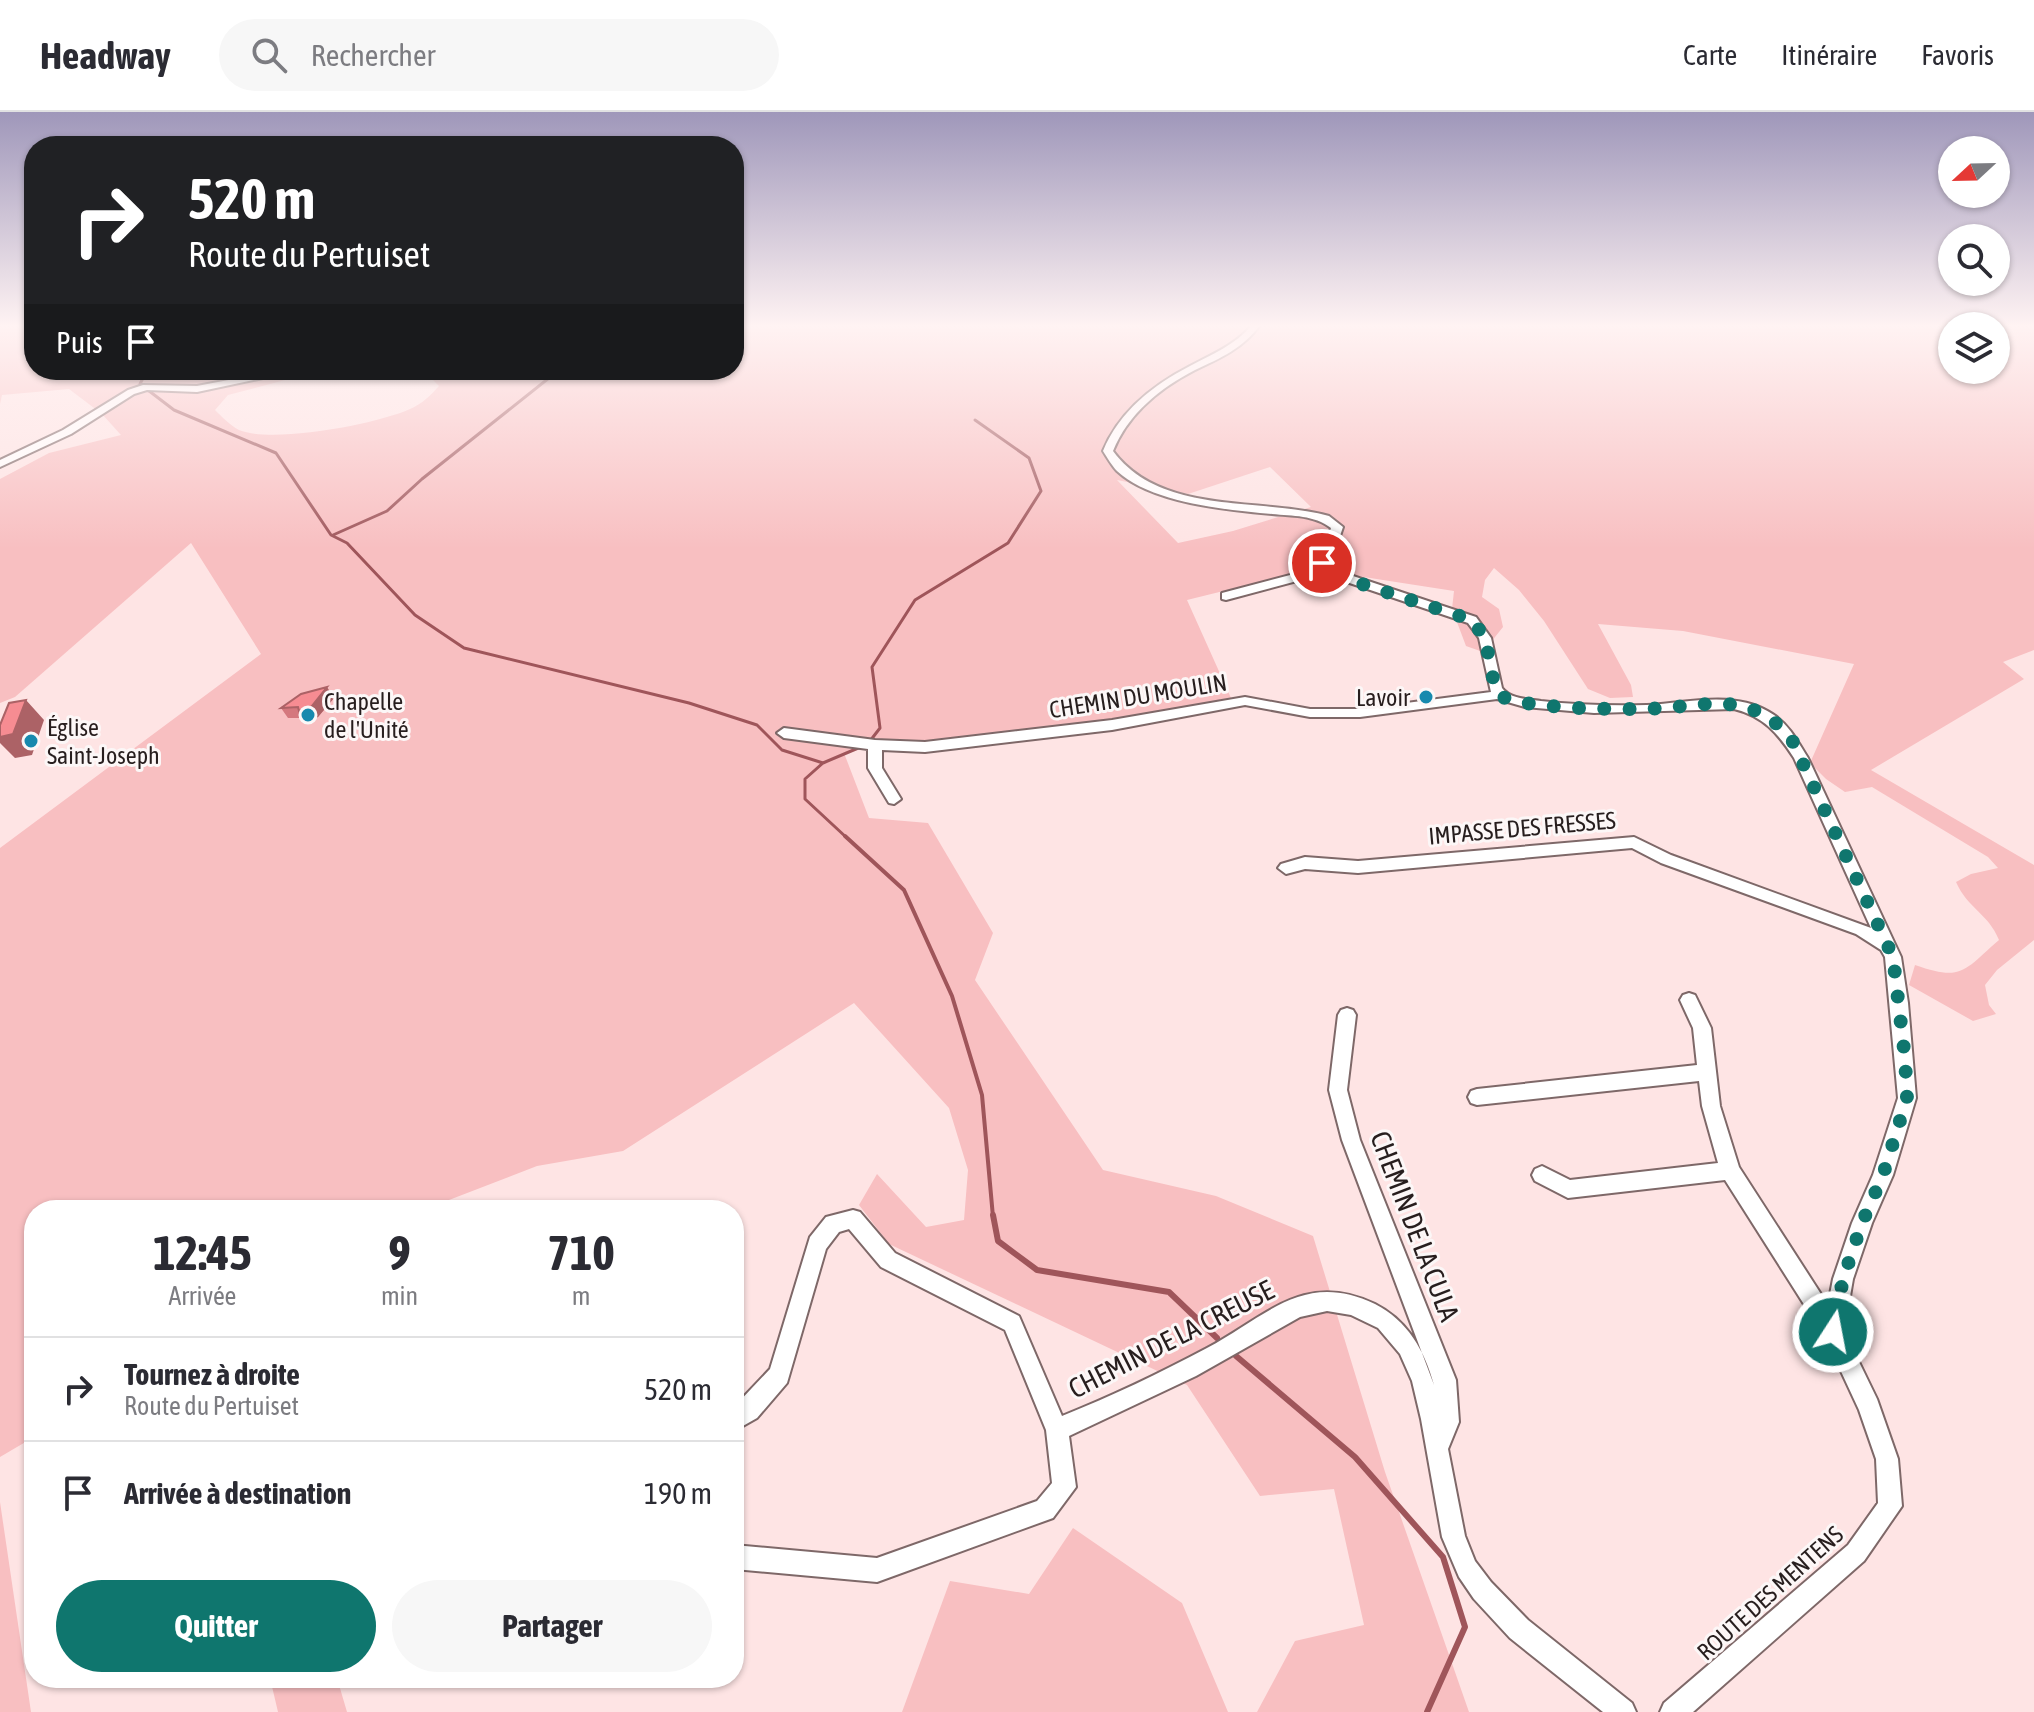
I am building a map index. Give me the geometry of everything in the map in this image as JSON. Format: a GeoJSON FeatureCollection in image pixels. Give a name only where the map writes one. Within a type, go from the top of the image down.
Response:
{"type":"FeatureCollection","features":[{"type":"Feature","properties":{"kind":"street"},"geometry":{"type":"LineString","coordinates":[[0,464],[67,432],[119,400]]}},
{"type":"Feature","properties":{"kind":"street"},"geometry":{"type":"LineString","coordinates":[[1148,400],[1114,436],[1108,451],[1128,474],[1196,501],[1319,516],[1332,521],[1337,527],[1337,537],[1322,563],[1323,570]]}},
{"type":"Feature","properties":{"kind":"street"},"geometry":{"type":"LineString","coordinates":[[1226,596],[1323,570],[1472,620],[1485,638],[1492,681],[1504,698],[1646,709],[1719,702],[1744,706],[1781,726],[1796,749],[1893,957],[1907,1098],[1883,1175],[1843,1279],[1833,1332]]}},
{"type":"Feature","properties":{"kind":"street","name":"CHEMIN DU MOULIN"},"geometry":{"type":"LineString","coordinates":[[784,733],[870,744],[925,747],[1112,725],[1245,701],[1310,713],[1360,713],[1504,698]]}},
{"type":"Feature","properties":{"kind":"street"},"geometry":{"type":"LineString","coordinates":[[870,744],[875,768],[894,799]]}},
{"type":"Feature","properties":{"kind":"street","name":"IMPASSE DES FRESSES"},"geometry":{"type":"LineString","coordinates":[[1286,868],[1305,863],[1358,867],[1634,842],[1666,859],[1862,930],[1887,945]]}},
{"type":"Feature","properties":{"kind":"street","name":"ROUTE DES MENTENS"},"geometry":{"type":"LineString","coordinates":[[1673,1712],[1856,1553],[1890,1506],[1887,1459],[1869,1407],[1833,1332],[1730,1171],[1711,1106],[1702,1028],[1689,1000]]}},
{"type":"Feature","properties":{"kind":"street","name":"CHEMIN DE LA CULA"},"geometry":{"type":"LineString","coordinates":[[1347,1015],[1338,1090],[1348,1131],[1445,1380],[1448,1422],[1436,1453]]}},
{"type":"Feature","properties":{"kind":"street"},"geometry":{"type":"LineString","coordinates":[[1477,1097],[1707,1072]]}},
{"type":"Feature","properties":{"kind":"street"},"geometry":{"type":"LineString","coordinates":[[1542,1175],[1568,1189],[1730,1171]]}},
{"type":"Feature","properties":{"kind":"street","name":"CHEMIN DE LA CREUSE"},"geometry":{"type":"LineString","coordinates":[[744,1413],[779,1375],[817,1244],[833,1224],[853,1219],[888,1260],[1012,1323],[1057,1430],[1132,1399],[1294,1309],[1315,1302],[1340,1301],[1375,1313],[1403,1336],[1413,1352],[1428,1405],[1449,1528],[1456,1550],[1469,1572],[1527,1636],[1623,1712]]}},
{"type":"Feature","properties":{"kind":"street"},"geometry":{"type":"LineString","coordinates":[[744,1558],[877,1570],[1045,1510],[1064,1487],[1057,1430]]}},
{"type":"Feature","properties":{"kind":"shaded area"},"geometry":{"type":"Polygon","coordinates":[[[83,400],[224,400],[215,410],[239,430],[275,435],[374,421],[395,415],[425,400],[2034,400],[2034,650],[2003,662],[2024,679],[1871,770],[2034,865],[2034,940],[1997,970],[1985,985],[1989,1005],[1996,1014],[1973,1021],[1909,985],[1915,965],[1943,972],[1962,970],[1999,940],[1956,882],[1971,874],[1998,868],[1988,857],[1872,787],[1845,792],[1810,763],[1854,664],[1683,631],[1598,624],[1631,685],[1633,697],[1610,698],[1588,689],[1544,621],[1519,590],[1494,568],[1485,580],[1482,597],[1499,609],[1503,627],[1483,652],[1466,646],[1452,609],[1454,591],[1312,569],[1187,600],[1231,698],[1111,720],[902,746],[875,745],[844,753],[869,818],[928,823],[993,933],[975,980],[1103,1170],[1216,1196],[1313,1236],[1385,1472],[1469,1712],[1257,1712],[1295,1641],[1364,1625],[1334,1489],[1260,1496],[1187,1385],[889,1244],[859,1205],[877,1174],[926,1227],[964,1220],[968,1170],[949,1108],[854,1003],[623,1151],[537,1166],[449,1200],[24,1200],[24,1443],[0,1457],[0,848],[261,654],[191,543],[15,697],[0,703],[0,479],[49,453],[121,435],[102,414],[83,400]],[[1270,467],[1188,494],[1117,480],[1178,543],[1233,531],[1311,507],[1270,467]]]}},
{"type":"Feature","properties":{"kind":"shaded area"},"geometry":{"type":"Polygon","coordinates":[[[0,1502],[24,1665],[24,1688],[27,1688],[31,1712],[0,1712],[0,1502]]]}},
{"type":"Feature","properties":{"kind":"shaded area"},"geometry":{"type":"Polygon","coordinates":[[[1073,1528],[1182,1603],[1228,1712],[902,1712],[950,1581],[1029,1594],[1073,1528]]]}},
{"type":"Feature","properties":{"kind":"shaded area"},"geometry":{"type":"Polygon","coordinates":[[[272,1688],[340,1688],[347,1712],[278,1712],[272,1688]]]}},
{"type":"Feature","properties":{"kind":"building"},"geometry":{"type":"Polygon","coordinates":[[[327,687],[311,707],[299,711],[298,707],[281,708],[301,694],[327,687]]]}},
{"type":"Feature","properties":{"kind":"building"},"geometry":{"type":"Polygon","coordinates":[[[26,700],[13,734],[0,737],[0,725],[9,703],[26,700]]]}},
{"type":"Feature","properties":{"kind":"waterway"},"geometry":{"type":"LineString","coordinates":[[160,400],[174,410],[276,453],[331,535],[347,543],[415,615],[464,648],[689,703],[757,725],[782,750],[823,763]]}},
{"type":"Feature","properties":{"kind":"waterway"},"geometry":{"type":"LineString","coordinates":[[333,535],[387,511],[522,400]]}},
{"type":"Feature","properties":{"kind":"waterway"},"geometry":{"type":"LineString","coordinates":[[870,741],[880,728],[872,667],[915,600],[1008,543],[1041,491],[1029,458],[975,420]]}},
{"type":"Feature","properties":{"kind":"waterway"},"geometry":{"type":"LineString","coordinates":[[823,763],[863,746]]}},
{"type":"Feature","properties":{"kind":"waterway"},"geometry":{"type":"LineString","coordinates":[[823,763],[805,779],[805,799],[847,838]]}},
{"type":"Feature","properties":{"kind":"waterway"},"geometry":{"type":"LineString","coordinates":[[845,836],[904,890],[952,996],[982,1095],[993,1217]]}},
{"type":"Feature","properties":{"kind":"waterway"},"geometry":{"type":"LineString","coordinates":[[993,1215],[998,1241],[1037,1270],[1169,1292],[1217,1338]]}},
{"type":"Feature","properties":{"kind":"waterway"},"geometry":{"type":"LineString","coordinates":[[1236,1356],[1355,1457],[1443,1557],[1465,1627],[1427,1712]]}},
{"type":"Feature","properties":{"kind":"place","name":"Lavoir"},"geometry":{"type":"Point","coordinates":[1426,697]}},
{"type":"Feature","properties":{"kind":"place","name":"Chapelle de l'Unité"},"geometry":{"type":"Point","coordinates":[308,715]}},
{"type":"Feature","properties":{"kind":"place","name":"Église Saint-Joseph"},"geometry":{"type":"Point","coordinates":[31,741]}},
{"type":"Feature","properties":{"kind":"route"},"geometry":{"type":"LineString","coordinates":[[1322,563],[1323,570],[1331,574],[1427,604],[1479,625],[1488,648],[1492,681],[1499,695],[1509,700],[1616,709],[1719,702],[1744,706],[1763,714],[1781,726],[1792,740],[1893,957],[1905,1058],[1907,1098],[1883,1175],[1843,1279],[1833,1332]]}}]}
